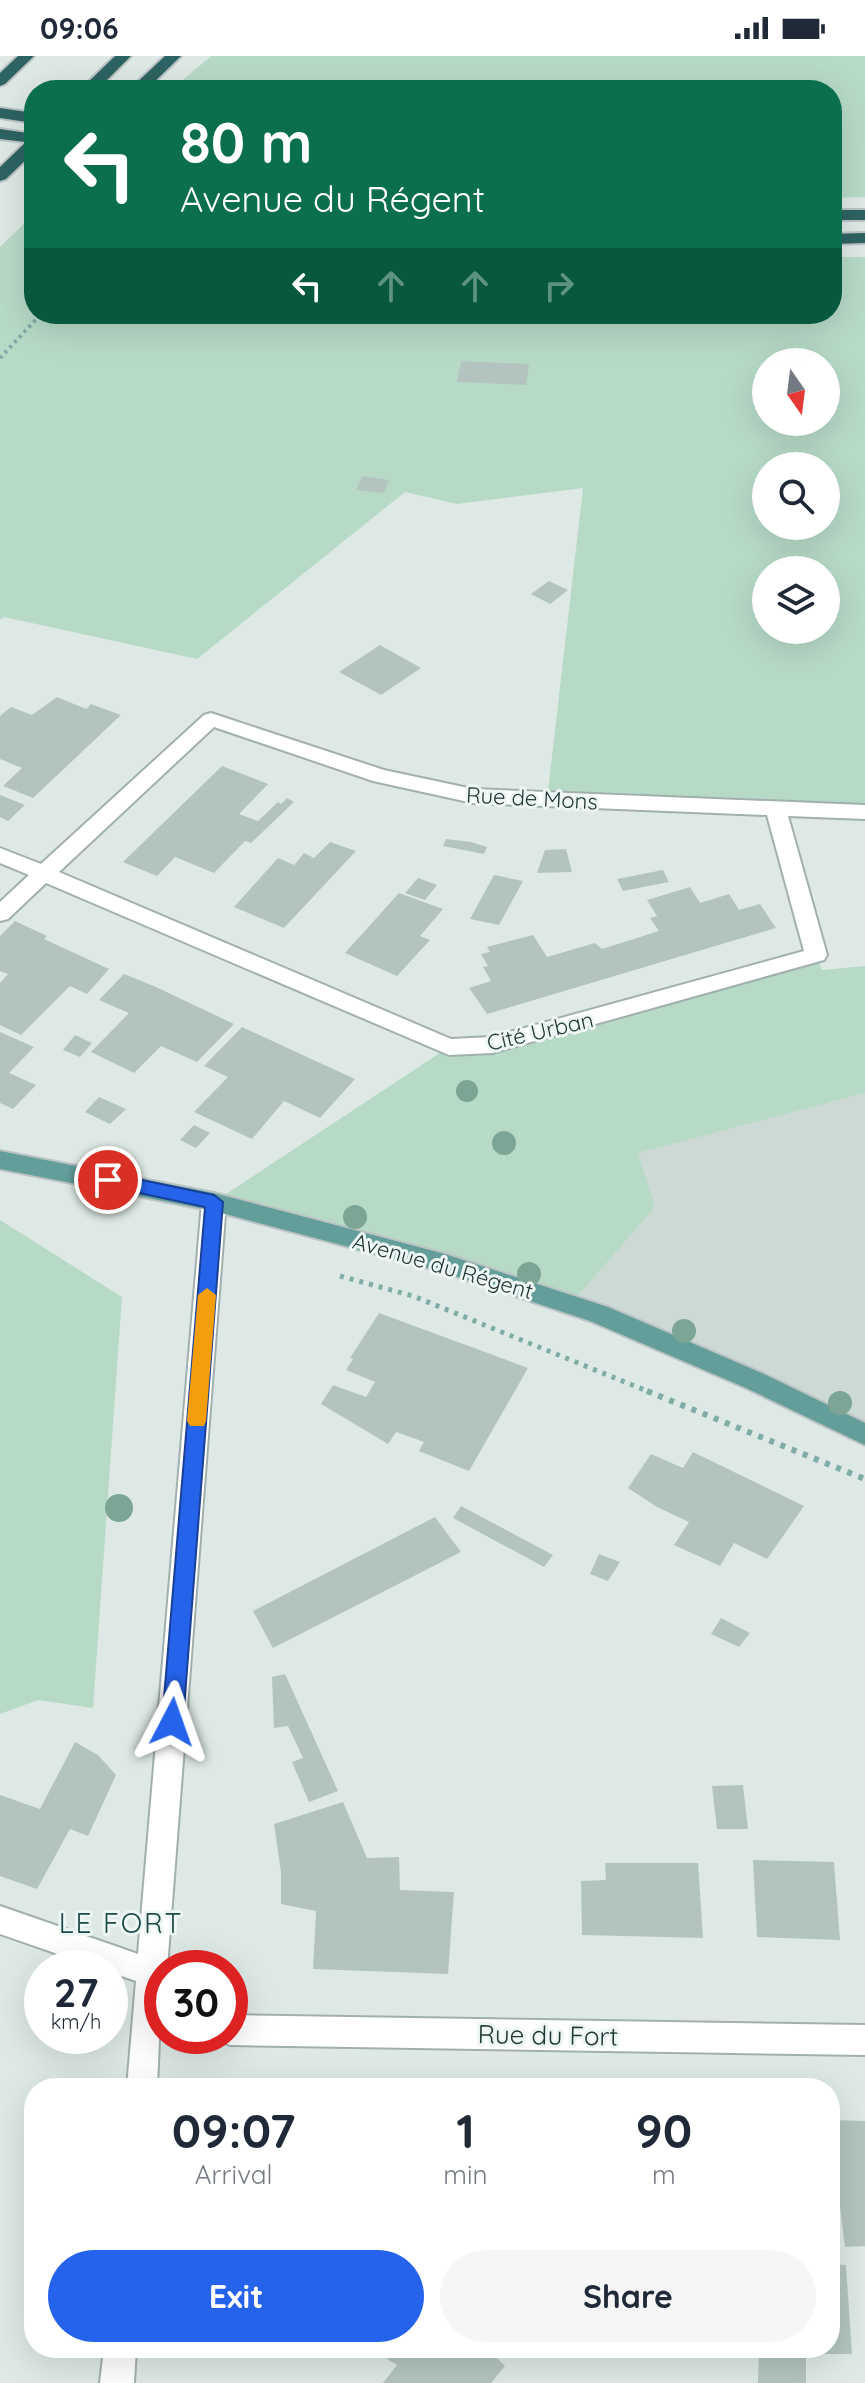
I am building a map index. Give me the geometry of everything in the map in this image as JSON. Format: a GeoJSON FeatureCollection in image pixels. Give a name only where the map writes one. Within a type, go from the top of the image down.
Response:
{"type":"FeatureCollection","features":[{"type":"Feature","properties":{"kind":"highway"},"geometry":{"type":"LineString","coordinates":[[98,80],[124,56]]}},
{"type":"Feature","properties":{"kind":"highway"},"geometry":{"type":"LineString","coordinates":[[148,80],[174,56]]}},
{"type":"Feature","properties":{"kind":"highway"},"geometry":{"type":"LineString","coordinates":[[0,81],[22,60]]}},
{"type":"Feature","properties":{"kind":"highway"},"geometry":{"type":"LineString","coordinates":[[0,113],[24,117]]}},
{"type":"Feature","properties":{"kind":"highway"},"geometry":{"type":"LineString","coordinates":[[0,134],[24,139]]}},
{"type":"Feature","properties":{"kind":"highway"},"geometry":{"type":"LineString","coordinates":[[0,176],[24,151]]}},
{"type":"Feature","properties":{"kind":"highway"},"geometry":{"type":"LineString","coordinates":[[0,184],[24,171]]}},
{"type":"Feature","properties":{"kind":"highway"},"geometry":{"type":"LineString","coordinates":[[842,215],[865,215]]}},
{"type":"Feature","properties":{"kind":"highway"},"geometry":{"type":"LineString","coordinates":[[842,239],[865,238]]}},
{"type":"Feature","properties":{"kind":"main road","name":"Avenue du Régent"},"geometry":{"type":"LineString","coordinates":[[0,1160],[214,1202],[445,1263],[599,1314],[755,1381],[865,1435]]}},
{"type":"Feature","properties":{"kind":"street","name":"Rue de Mons"},"geometry":{"type":"LineString","coordinates":[[43,873],[211,719],[380,776],[473,796],[865,812]]}},
{"type":"Feature","properties":{"kind":"street","name":"Cité Urban"},"geometry":{"type":"LineString","coordinates":[[0,855],[449,1047],[492,1045],[816,955],[776,809]]}},
{"type":"Feature","properties":{"kind":"street"},"geometry":{"type":"LineString","coordinates":[[0,914],[43,873]]}},
{"type":"Feature","properties":{"kind":"street"},"geometry":{"type":"LineString","coordinates":[[154,1950],[214,1202]]}},
{"type":"Feature","properties":{"kind":"street"},"geometry":{"type":"LineString","coordinates":[[0,1920],[144,1970]]}},
{"type":"Feature","properties":{"kind":"street","name":"Rue du Fort"},"geometry":{"type":"LineString","coordinates":[[248,2030],[865,2040]]}},
{"type":"Feature","properties":{"kind":"street"},"geometry":{"type":"LineString","coordinates":[[144,2078],[149,2054]]}},
{"type":"Feature","properties":{"kind":"street"},"geometry":{"type":"LineString","coordinates":[[117,2383],[119,2358]]}},
{"type":"Feature","properties":{"kind":"path"},"geometry":{"type":"LineString","coordinates":[[0,358],[32,324]]}},
{"type":"Feature","properties":{"kind":"path"},"geometry":{"type":"LineString","coordinates":[[326,1273],[413,1296],[865,1479]]}},
{"type":"Feature","properties":{"kind":"shaded area"},"geometry":{"type":"Polygon","coordinates":[[[865,1093],[865,1435],[571,1304],[654,1207],[637,1153],[865,1093]]]}},
{"type":"Feature","properties":{"kind":"green space"},"geometry":{"type":"Polygon","coordinates":[[[211,56],[865,56],[865,197],[842,198],[842,80],[183,80],[211,56]]]}},
{"type":"Feature","properties":{"kind":"green space"},"geometry":{"type":"Polygon","coordinates":[[[24,224],[24,324],[842,324],[842,257],[865,257],[865,812],[547,800],[583,488],[457,504],[405,492],[197,659],[4,617],[0,620],[0,247],[24,224]]]}},
{"type":"Feature","properties":{"kind":"green space"},"geometry":{"type":"Polygon","coordinates":[[[816,955],[822,970],[865,966],[865,1093],[638,1153],[655,1207],[571,1304],[214,1202],[449,1047],[492,1045],[816,955]]]}},
{"type":"Feature","properties":{"kind":"green space"},"geometry":{"type":"Polygon","coordinates":[[[0,1220],[122,1297],[93,1708],[38,1700],[0,1714],[0,1220]]]}},
{"type":"Feature","properties":{"kind":"building"},"geometry":{"type":"Polygon","coordinates":[[[461,361],[529,364],[526,385],[457,382],[461,361]]]}},
{"type":"Feature","properties":{"kind":"building"},"geometry":{"type":"Polygon","coordinates":[[[362,476],[389,480],[384,493],[356,490],[362,476]]]}},
{"type":"Feature","properties":{"kind":"building"},"geometry":{"type":"Polygon","coordinates":[[[549,581],[568,590],[550,604],[531,594],[549,581]]]}},
{"type":"Feature","properties":{"kind":"building"},"geometry":{"type":"Polygon","coordinates":[[[380,645],[421,668],[381,695],[339,672],[380,645]]]}},
{"type":"Feature","properties":{"kind":"building"},"geometry":{"type":"Polygon","coordinates":[[[57,697],[86,709],[91,704],[121,715],[33,798],[3,786],[22,768],[0,759],[0,716],[11,707],[32,715],[57,697]]]}},
{"type":"Feature","properties":{"kind":"building"},"geometry":{"type":"Polygon","coordinates":[[[222,766],[268,784],[239,814],[258,821],[278,802],[281,804],[287,798],[294,802],[251,843],[245,841],[214,873],[175,857],[157,876],[123,862],[222,766]]]}},
{"type":"Feature","properties":{"kind":"building"},"geometry":{"type":"Polygon","coordinates":[[[0,795],[25,805],[8,821],[0,817],[0,795]]]}},
{"type":"Feature","properties":{"kind":"building"},"geometry":{"type":"Polygon","coordinates":[[[446,839],[487,847],[484,854],[443,846],[446,839]]]}},
{"type":"Feature","properties":{"kind":"building"},"geometry":{"type":"Polygon","coordinates":[[[330,842],[356,851],[284,928],[234,907],[278,858],[294,865],[304,853],[314,858],[330,842]]]}},
{"type":"Feature","properties":{"kind":"building"},"geometry":{"type":"Polygon","coordinates":[[[566,849],[572,872],[537,873],[545,850],[566,849]]]}},
{"type":"Feature","properties":{"kind":"building"},"geometry":{"type":"Polygon","coordinates":[[[663,870],[669,882],[623,891],[617,879],[663,870]]]}},
{"type":"Feature","properties":{"kind":"building"},"geometry":{"type":"Polygon","coordinates":[[[494,875],[523,881],[499,925],[470,919],[494,875]]]}},
{"type":"Feature","properties":{"kind":"building"},"geometry":{"type":"Polygon","coordinates":[[[418,878],[437,885],[425,900],[405,893],[418,878]]]}},
{"type":"Feature","properties":{"kind":"building"},"geometry":{"type":"Polygon","coordinates":[[[690,887],[700,903],[729,894],[739,910],[760,904],[776,928],[487,1014],[469,988],[491,981],[483,967],[488,966],[481,954],[490,952],[487,947],[533,935],[547,957],[595,943],[602,949],[659,931],[650,918],[657,916],[647,900],[690,887]]]}},
{"type":"Feature","properties":{"kind":"building"},"geometry":{"type":"Polygon","coordinates":[[[399,893],[443,909],[420,936],[430,940],[397,976],[345,953],[399,893]]]}},
{"type":"Feature","properties":{"kind":"building"},"geometry":{"type":"Polygon","coordinates":[[[15,921],[47,936],[44,939],[109,969],[87,994],[70,986],[21,1035],[0,1025],[0,983],[8,974],[0,971],[0,936],[15,921]]]}},
{"type":"Feature","properties":{"kind":"building"},"geometry":{"type":"Polygon","coordinates":[[[124,974],[234,1024],[197,1062],[161,1046],[134,1073],[91,1052],[129,1013],[99,1000],[124,974]]]}},
{"type":"Feature","properties":{"kind":"building"},"geometry":{"type":"Polygon","coordinates":[[[242,1027],[355,1079],[320,1118],[284,1101],[252,1139],[194,1112],[228,1077],[204,1066],[242,1027]]]}},
{"type":"Feature","properties":{"kind":"building"},"geometry":{"type":"Polygon","coordinates":[[[0,1032],[34,1047],[9,1073],[36,1085],[13,1109],[0,1103],[0,1032]]]}},
{"type":"Feature","properties":{"kind":"building"},"geometry":{"type":"Polygon","coordinates":[[[75,1035],[92,1043],[80,1057],[63,1050],[75,1035]]]}},
{"type":"Feature","properties":{"kind":"building"},"geometry":{"type":"Polygon","coordinates":[[[99,1097],[126,1109],[110,1124],[85,1112],[99,1097]]]}},
{"type":"Feature","properties":{"kind":"building"},"geometry":{"type":"Polygon","coordinates":[[[194,1125],[210,1133],[196,1148],[180,1140],[194,1125]]]}},
{"type":"Feature","properties":{"kind":"building"},"geometry":{"type":"Polygon","coordinates":[[[379,1313],[528,1368],[469,1471],[419,1451],[424,1442],[396,1432],[388,1444],[321,1404],[333,1385],[366,1397],[375,1382],[346,1370],[353,1359],[350,1358],[379,1313]]]}},
{"type":"Feature","properties":{"kind":"building"},"geometry":{"type":"Polygon","coordinates":[[[693,1452],[804,1506],[767,1559],[734,1543],[720,1566],[674,1545],[689,1522],[657,1507],[628,1488],[651,1454],[683,1468],[693,1452]]]}},
{"type":"Feature","properties":{"kind":"building"},"geometry":{"type":"Polygon","coordinates":[[[461,1506],[553,1555],[544,1567],[453,1518],[461,1506]]]}},
{"type":"Feature","properties":{"kind":"building"},"geometry":{"type":"Polygon","coordinates":[[[435,1517],[461,1552],[273,1648],[253,1611],[435,1517]]]}},
{"type":"Feature","properties":{"kind":"building"},"geometry":{"type":"Polygon","coordinates":[[[599,1554],[620,1562],[608,1581],[590,1574],[599,1554]]]}},
{"type":"Feature","properties":{"kind":"building"},"geometry":{"type":"Polygon","coordinates":[[[721,1618],[750,1633],[739,1647],[711,1634],[721,1618]]]}},
{"type":"Feature","properties":{"kind":"building"},"geometry":{"type":"Polygon","coordinates":[[[285,1674],[338,1791],[309,1802],[292,1762],[303,1758],[288,1726],[274,1728],[272,1677],[285,1674]]]}},
{"type":"Feature","properties":{"kind":"building"},"geometry":{"type":"Polygon","coordinates":[[[75,1742],[98,1755],[116,1775],[88,1836],[70,1829],[37,1889],[0,1876],[0,1795],[40,1809],[75,1742]]]}},
{"type":"Feature","properties":{"kind":"building"},"geometry":{"type":"Polygon","coordinates":[[[743,1785],[748,1829],[717,1829],[712,1786],[743,1785]]]}},
{"type":"Feature","properties":{"kind":"building"},"geometry":{"type":"Polygon","coordinates":[[[343,1802],[367,1858],[399,1857],[400,1890],[454,1892],[448,1974],[313,1969],[316,1911],[281,1904],[281,1872],[274,1824],[343,1802]]]}},
{"type":"Feature","properties":{"kind":"building"},"geometry":{"type":"Polygon","coordinates":[[[753,1860],[834,1862],[840,1940],[757,1937],[753,1860]]]}},
{"type":"Feature","properties":{"kind":"building"},"geometry":{"type":"Polygon","coordinates":[[[605,1863],[698,1863],[703,1938],[582,1935],[581,1881],[606,1880],[605,1863]]]}},
{"type":"Feature","properties":{"kind":"building"},"geometry":{"type":"Polygon","coordinates":[[[840,2120],[865,2121],[865,2246],[845,2247],[840,2207],[840,2120]]]}},
{"type":"Feature","properties":{"kind":"building"},"geometry":{"type":"Polygon","coordinates":[[[840,2265],[846,2265],[852,2354],[840,2354],[840,2265]]]}},
{"type":"Feature","properties":{"kind":"building"},"geometry":{"type":"Polygon","coordinates":[[[497,2358],[505,2366],[491,2383],[383,2383],[397,2365],[387,2359],[497,2358]]]}},
{"type":"Feature","properties":{"kind":"building"},"geometry":{"type":"Polygon","coordinates":[[[759,2358],[806,2358],[806,2383],[758,2383],[759,2358]]]}},
{"type":"Feature","properties":{"kind":"slow traffic"},"geometry":{"type":"LineString","coordinates":[[197,1421],[207,1295]]}},
{"type":"Feature","properties":{"kind":"district","name":"LE FORT"},"geometry":{"type":"Point","coordinates":[121,1922]}},
{"type":"Feature","properties":{"kind":"route"},"geometry":{"type":"LineString","coordinates":[[108,1180],[214,1202],[172,1722]]}}]}
